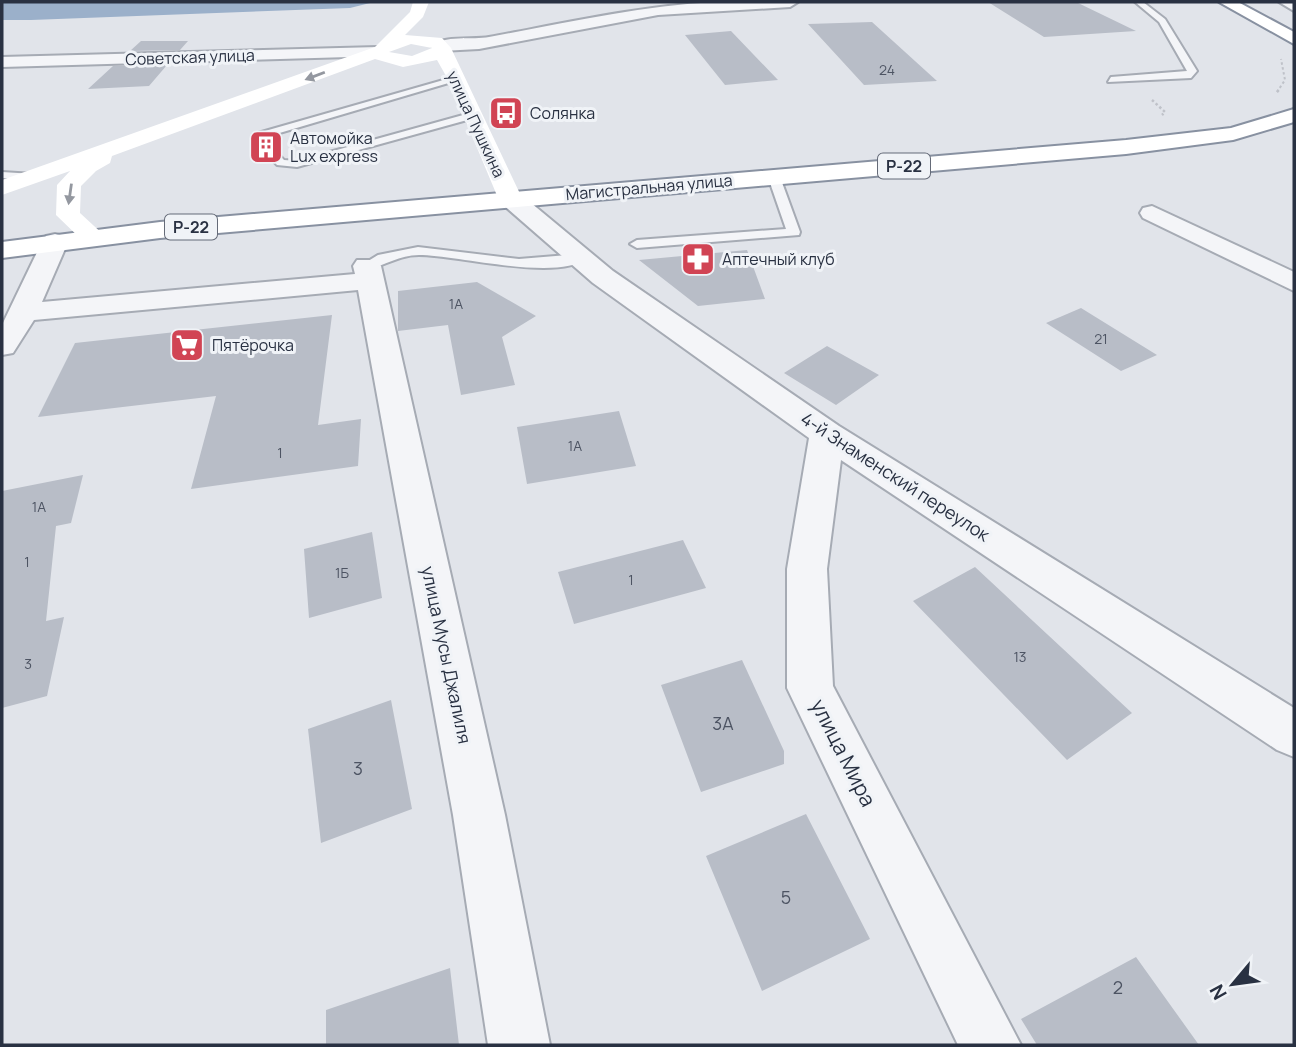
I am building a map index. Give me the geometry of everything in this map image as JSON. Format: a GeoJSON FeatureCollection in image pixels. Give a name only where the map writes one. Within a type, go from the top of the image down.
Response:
{"type":"FeatureCollection","features":[{"type":"Feature","properties":{"kind":"main road"},"geometry":{"type":"LineString","coordinates":[[1227,2],[1294,39]]}},
{"type":"Feature","properties":{"kind":"main road","name":"улица Пушкина"},"geometry":{"type":"LineString","coordinates":[[419,6],[457,79],[510,198]]}},
{"type":"Feature","properties":{"kind":"main road"},"geometry":{"type":"LineString","coordinates":[[2,188],[382,48],[419,6]]}},
{"type":"Feature","properties":{"kind":"main road"},"geometry":{"type":"LineString","coordinates":[[382,48],[382,57],[401,61],[426,58],[439,46]]}},
{"type":"Feature","properties":{"kind":"main road","name":"Магистральная улица"},"geometry":{"type":"LineString","coordinates":[[2,250],[93,237],[510,198],[1126,147],[1233,134],[1294,115]]}},
{"type":"Feature","properties":{"kind":"main road"},"geometry":{"type":"LineString","coordinates":[[93,237],[68,215],[69,185],[88,166],[114,151],[162,131]]}},
{"type":"Feature","properties":{"kind":"street"},"geometry":{"type":"LineString","coordinates":[[439,46],[504,40],[658,10],[790,2]]}},
{"type":"Feature","properties":{"kind":"street"},"geometry":{"type":"LineString","coordinates":[[1287,2],[1294,6]]}},
{"type":"Feature","properties":{"kind":"street","name":"Советская улица"},"geometry":{"type":"LineString","coordinates":[[2,62],[382,48]]}},
{"type":"Feature","properties":{"kind":"street","name":"4-й Знаменский переулок"},"geometry":{"type":"LineString","coordinates":[[510,198],[580,257],[827,434],[1294,734]]}},
{"type":"Feature","properties":{"kind":"street"},"geometry":{"type":"LineString","coordinates":[[1152,213],[1294,282]]}},
{"type":"Feature","properties":{"kind":"street"},"geometry":{"type":"LineString","coordinates":[[11,328],[55,242]]}},
{"type":"Feature","properties":{"kind":"street"},"geometry":{"type":"LineString","coordinates":[[11,328],[369,274]]}},
{"type":"Feature","properties":{"kind":"street","name":"улица Мусы Джалиля"},"geometry":{"type":"LineString","coordinates":[[369,274],[479,814],[519,1045]]}},
{"type":"Feature","properties":{"kind":"street","name":"улица Мира"},"geometry":{"type":"LineString","coordinates":[[827,434],[807,569],[810,688],[990,1045]]}},
{"type":"Feature","properties":{"kind":"lane"},"geometry":{"type":"LineString","coordinates":[[1111,80],[1174,78],[1188,76],[1192,71],[1162,21],[1139,2]]}},
{"type":"Feature","properties":{"kind":"lane"},"geometry":{"type":"LineString","coordinates":[[262,142],[259,139],[262,135],[457,79]]}},
{"type":"Feature","properties":{"kind":"lane"},"geometry":{"type":"LineString","coordinates":[[270,151],[281,163],[297,164],[474,115]]}},
{"type":"Feature","properties":{"kind":"lane"},"geometry":{"type":"LineString","coordinates":[[2,175],[34,177]]}},
{"type":"Feature","properties":{"kind":"lane"},"geometry":{"type":"LineString","coordinates":[[637,244],[794,232],[774,177]]}},
{"type":"Feature","properties":{"kind":"lane"},"geometry":{"type":"LineString","coordinates":[[369,274],[377,259],[407,252],[448,253],[510,263],[546,264],[580,257]]}},
{"type":"Feature","properties":{"kind":"path"},"geometry":{"type":"LineString","coordinates":[[1274,94],[1282,88],[1286,74],[1275,51]]}},
{"type":"Feature","properties":{"kind":"water"},"geometry":{"type":"Polygon","coordinates":[[[2,2],[374,2],[350,8],[2,20],[2,2]]]}},
{"type":"Feature","properties":{"kind":"building"},"geometry":{"type":"Polygon","coordinates":[[[988,2],[1076,2],[1136,31],[1044,37],[988,2]]]}},
{"type":"Feature","properties":{"kind":"building"},"geometry":{"type":"Polygon","coordinates":[[[872,22],[937,81],[864,85],[808,24],[872,22]]]}},
{"type":"Feature","properties":{"kind":"building"},"geometry":{"type":"Polygon","coordinates":[[[731,31],[778,80],[725,85],[685,35],[731,31]]]}},
{"type":"Feature","properties":{"kind":"building"},"geometry":{"type":"Polygon","coordinates":[[[141,41],[188,41],[180,50],[130,51],[141,41]]]}},
{"type":"Feature","properties":{"kind":"building"},"geometry":{"type":"Polygon","coordinates":[[[167,65],[149,86],[88,89],[113,66],[167,65]]]}},
{"type":"Feature","properties":{"kind":"building"},"geometry":{"type":"Polygon","coordinates":[[[747,250],[765,299],[698,306],[639,260],[747,250]]]}},
{"type":"Feature","properties":{"kind":"building"},"geometry":{"type":"Polygon","coordinates":[[[477,282],[536,316],[502,337],[515,385],[461,395],[448,325],[398,331],[398,291],[477,282]]]}},
{"type":"Feature","properties":{"kind":"building"},"geometry":{"type":"Polygon","coordinates":[[[1081,308],[1157,355],[1121,371],[1046,323],[1081,308]]]}},
{"type":"Feature","properties":{"kind":"building"},"geometry":{"type":"Polygon","coordinates":[[[332,315],[318,425],[361,419],[358,466],[191,489],[216,396],[38,417],[75,343],[332,315]]]}},
{"type":"Feature","properties":{"kind":"building"},"geometry":{"type":"Polygon","coordinates":[[[827,346],[879,375],[836,405],[784,373],[827,346]]]}},
{"type":"Feature","properties":{"kind":"building"},"geometry":{"type":"Polygon","coordinates":[[[619,411],[636,466],[527,484],[517,427],[619,411]]]}},
{"type":"Feature","properties":{"kind":"building"},"geometry":{"type":"Polygon","coordinates":[[[83,475],[71,523],[56,526],[46,621],[64,617],[47,696],[2,708],[2,491],[83,475]]]}},
{"type":"Feature","properties":{"kind":"building"},"geometry":{"type":"Polygon","coordinates":[[[372,532],[382,598],[309,618],[304,549],[372,532]]]}},
{"type":"Feature","properties":{"kind":"building"},"geometry":{"type":"Polygon","coordinates":[[[683,540],[706,588],[574,624],[558,572],[683,540]]]}},
{"type":"Feature","properties":{"kind":"building"},"geometry":{"type":"Polygon","coordinates":[[[975,567],[1132,713],[1067,760],[913,601],[975,567]]]}},
{"type":"Feature","properties":{"kind":"building"},"geometry":{"type":"Polygon","coordinates":[[[742,660],[784,751],[784,764],[701,792],[661,685],[742,660]]]}},
{"type":"Feature","properties":{"kind":"building"},"geometry":{"type":"Polygon","coordinates":[[[391,700],[412,809],[321,843],[308,729],[391,700]]]}},
{"type":"Feature","properties":{"kind":"building"},"geometry":{"type":"Polygon","coordinates":[[[806,814],[870,939],[762,991],[706,856],[806,814]]]}},
{"type":"Feature","properties":{"kind":"building"},"geometry":{"type":"Polygon","coordinates":[[[1136,957],[1199,1045],[1037,1045],[1021,1019],[1136,957]]]}},
{"type":"Feature","properties":{"kind":"building"},"geometry":{"type":"Polygon","coordinates":[[[450,968],[459,1045],[326,1045],[326,1010],[450,968]]]}},
{"type":"Feature","properties":{"kind":"place","name":"Солянка"},"geometry":{"type":"Point","coordinates":[506,113]}},
{"type":"Feature","properties":{"kind":"place","name":"Автомойка Lux express"},"geometry":{"type":"Point","coordinates":[266,147]}},
{"type":"Feature","properties":{"kind":"place","name":"Аптечный клуб"},"geometry":{"type":"Point","coordinates":[698,259]}},
{"type":"Feature","properties":{"kind":"place","name":"Пятёрочка"},"geometry":{"type":"Point","coordinates":[187,345]}}]}
